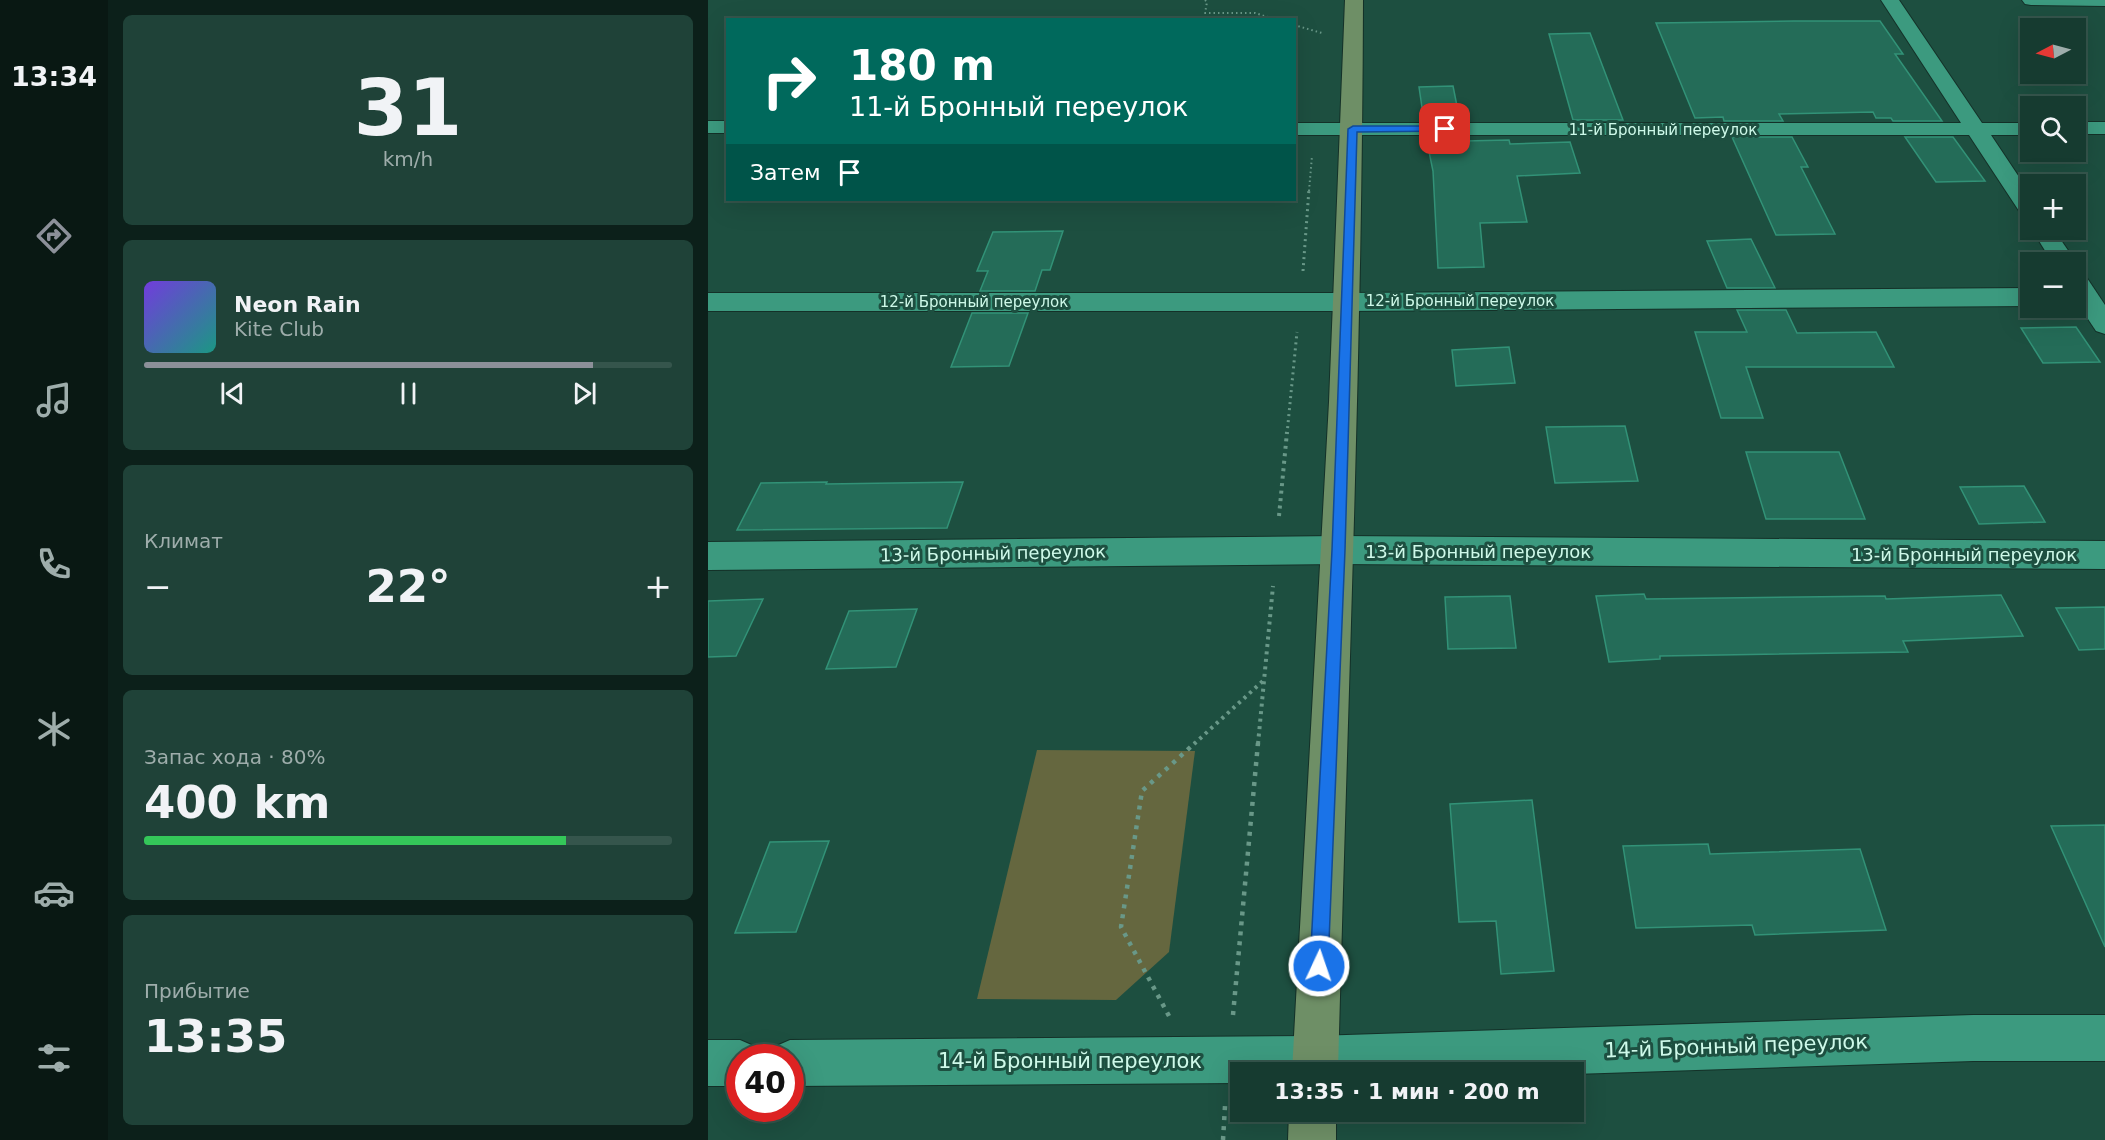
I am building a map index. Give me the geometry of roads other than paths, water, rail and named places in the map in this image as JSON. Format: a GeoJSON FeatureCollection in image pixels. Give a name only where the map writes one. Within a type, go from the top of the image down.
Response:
{"type":"FeatureCollection","features":[{"type":"Feature","properties":{"kind":"street"},"geometry":{"type":"LineString","coordinates":[[1315,1062],[1338,550],[1353,129],[1354,0]]}},
{"type":"Feature","properties":{"kind":"street"},"geometry":{"type":"LineString","coordinates":[[1890,0],[2020,195]]}},
{"type":"Feature","properties":{"kind":"street"},"geometry":{"type":"LineString","coordinates":[[2031,0],[2105,1]]}},
{"type":"Feature","properties":{"kind":"street"},"geometry":{"type":"LineString","coordinates":[[708,127],[726,127]]}},
{"type":"Feature","properties":{"kind":"street"},"geometry":{"type":"LineString","coordinates":[[2086,128],[2105,128]]}},
{"type":"Feature","properties":{"kind":"street","name":"11-й Бронный переулок"},"geometry":{"type":"LineString","coordinates":[[1296,129],[2020,129]]}},
{"type":"Feature","properties":{"kind":"street"},"geometry":{"type":"LineString","coordinates":[[2086,293],[2105,325]]}},
{"type":"Feature","properties":{"kind":"street","name":"12-й Бронный переулок"},"geometry":{"type":"LineString","coordinates":[[708,302],[1346,302],[2020,297]]}},
{"type":"Feature","properties":{"kind":"street","name":"13-й Бронный переулок"},"geometry":{"type":"LineString","coordinates":[[708,556],[1338,550],[2105,555]]}},
{"type":"Feature","properties":{"kind":"street","name":"14-й Бронный переулок"},"geometry":{"type":"LineString","coordinates":[[1407,1062],[1961,1038],[2105,1038]]}},
{"type":"Feature","properties":{"kind":"street"},"geometry":{"type":"LineString","coordinates":[[708,1063],[726,1063]]}},
{"type":"Feature","properties":{"kind":"street","name":"14-й Бронный переулок"},"geometry":{"type":"LineString","coordinates":[[804,1063],[1230,1066]]}},
{"type":"Feature","properties":{"kind":"street"},"geometry":{"type":"LineString","coordinates":[[1312,1140],[1313,1122]]}}]}
